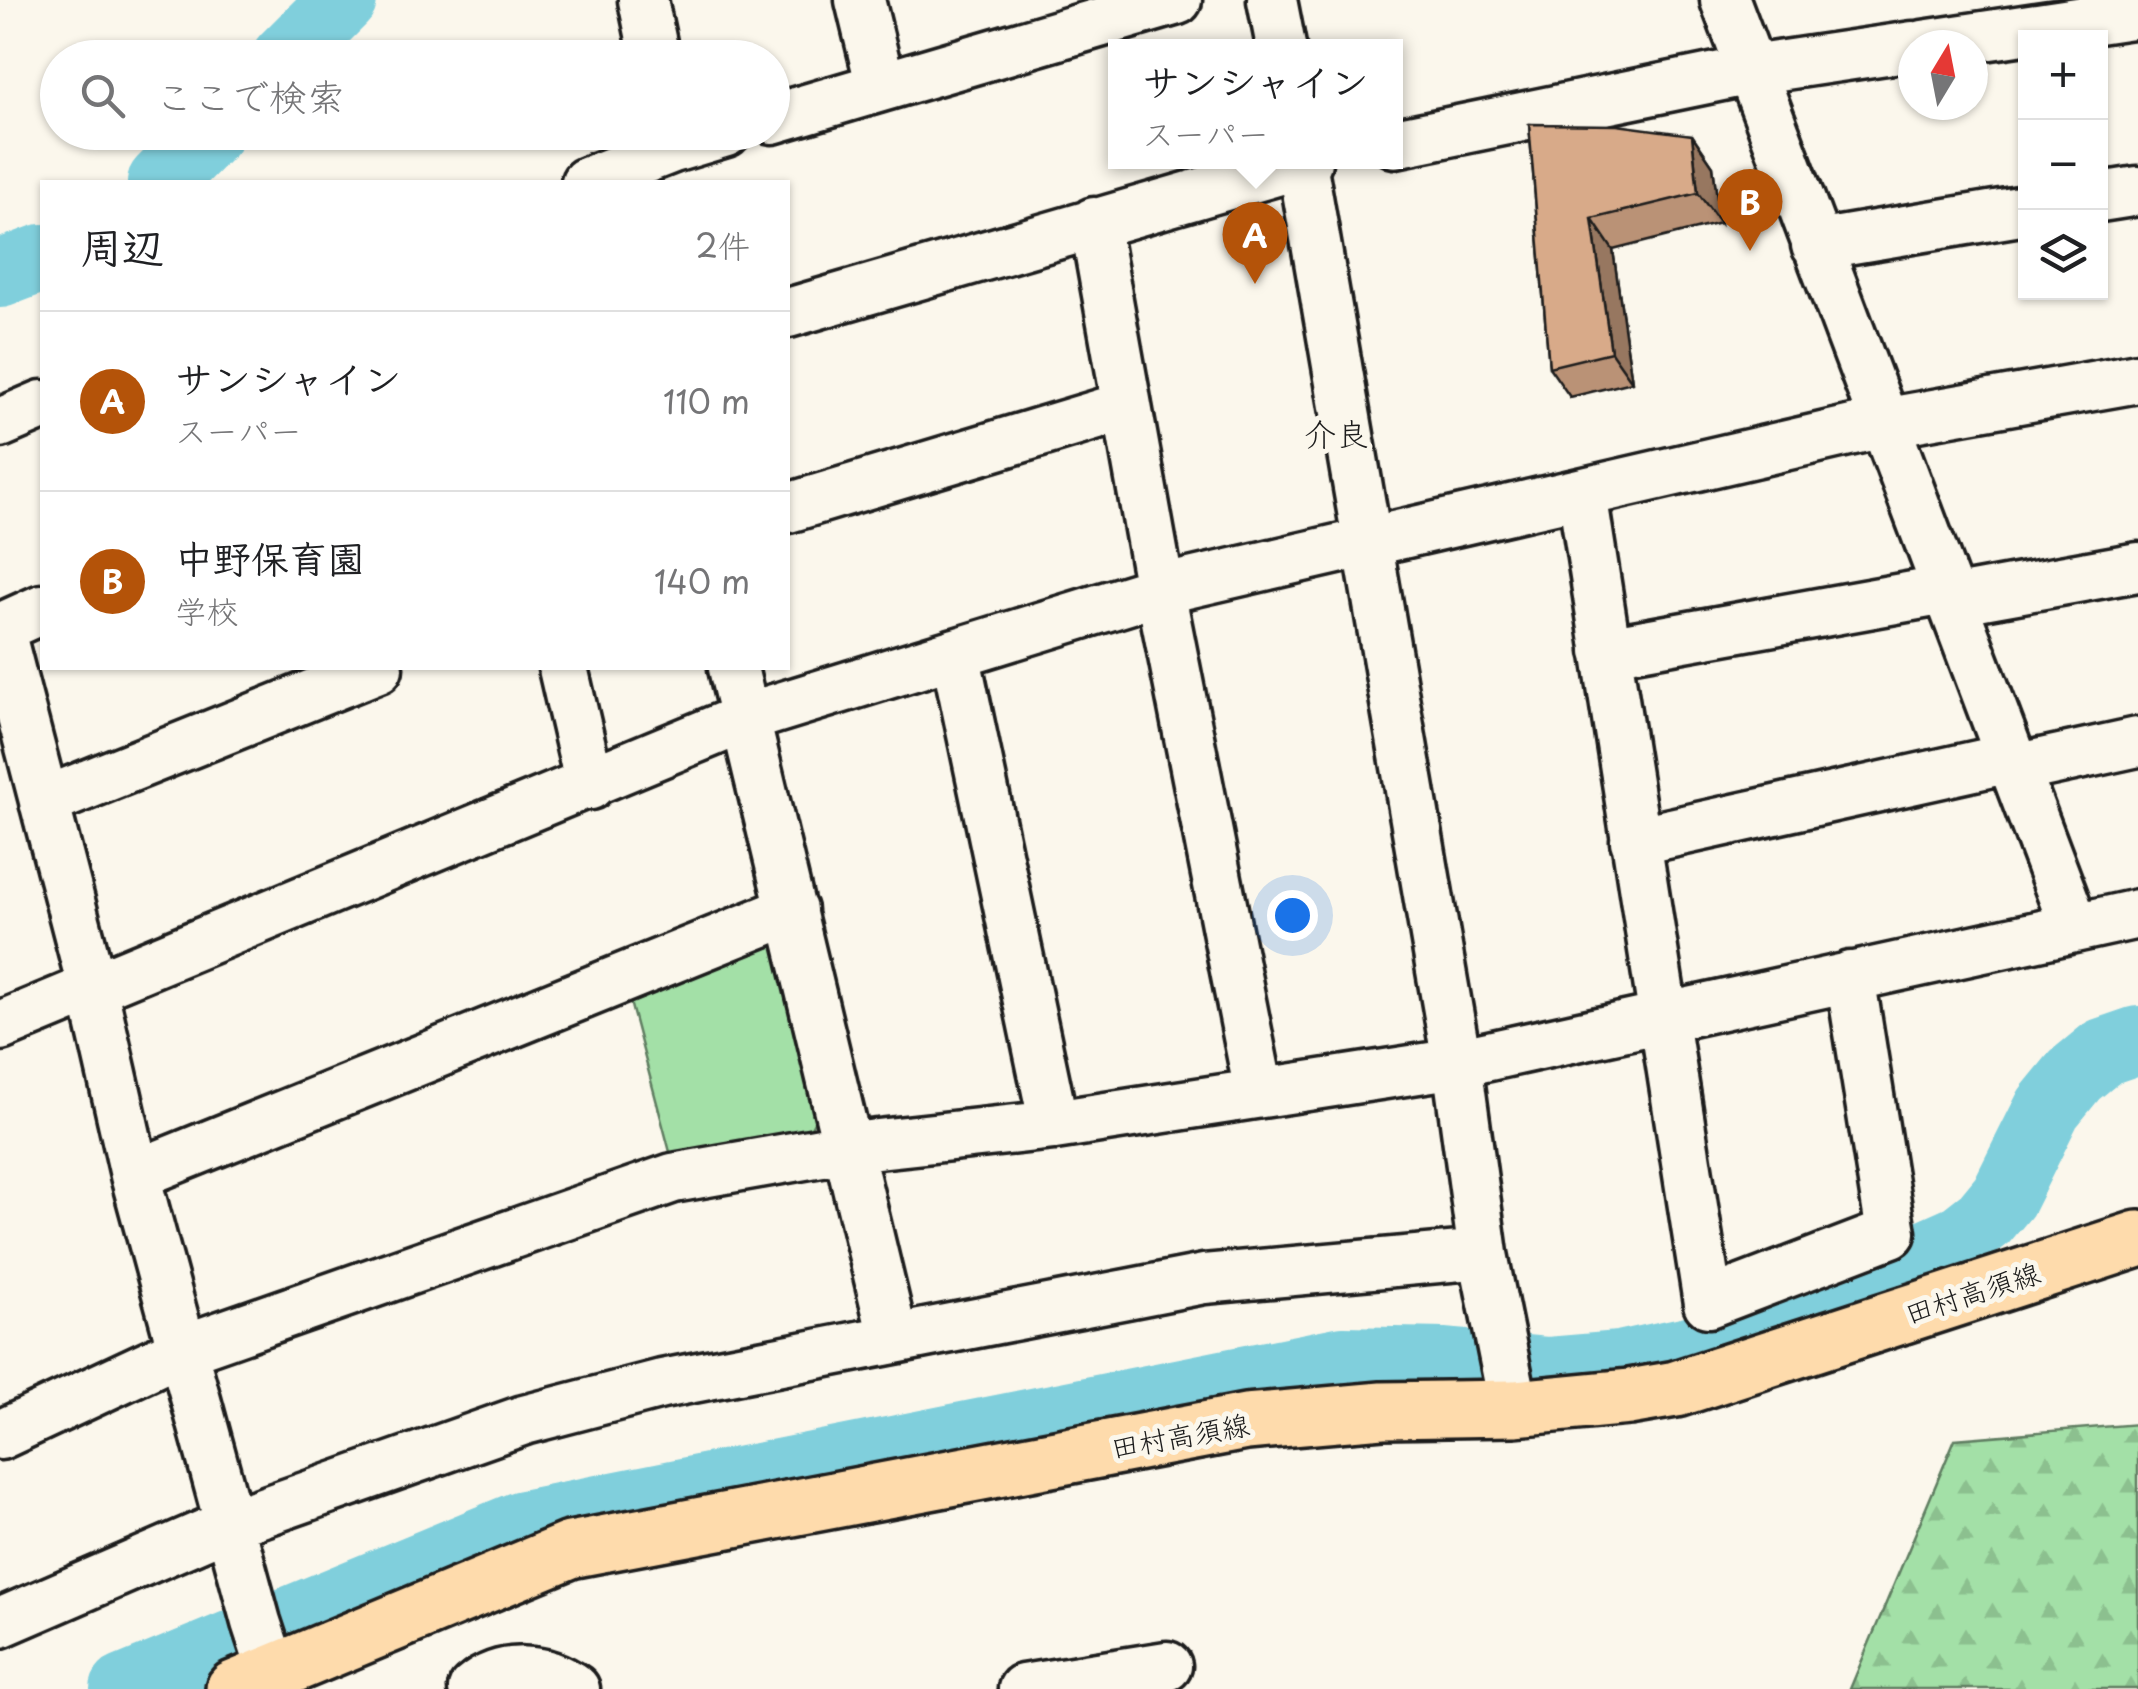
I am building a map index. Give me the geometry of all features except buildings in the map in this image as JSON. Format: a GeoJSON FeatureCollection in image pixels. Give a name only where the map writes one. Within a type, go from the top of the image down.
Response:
{"type":"FeatureCollection","features":[{"type":"Feature","properties":{"kind":"main road","name":"田村高須線"},"geometry":{"type":"LineString","coordinates":[[261,1664],[570,1550],[1246,1422],[1382,1410],[1508,1384],[1629,1397],[1676,1389],[2138,1239]]}},
{"type":"Feature","properties":{"kind":"street"},"geometry":{"type":"LineString","coordinates":[[643,0],[651,40]]}},
{"type":"Feature","properties":{"kind":"street"},"geometry":{"type":"LineString","coordinates":[[860,0],[881,87]]}},
{"type":"Feature","properties":{"kind":"street"},"geometry":{"type":"LineString","coordinates":[[790,114],[881,87],[1075,14],[1177,0]]}},
{"type":"Feature","properties":{"kind":"street"},"geometry":{"type":"LineString","coordinates":[[1272,0],[1280,39]]}},
{"type":"Feature","properties":{"kind":"street"},"geometry":{"type":"LineString","coordinates":[[1724,0],[2074,926]]}},
{"type":"Feature","properties":{"kind":"street"},"geometry":{"type":"LineString","coordinates":[[1988,36],[2138,14]]}},
{"type":"Feature","properties":{"kind":"street"},"geometry":{"type":"LineString","coordinates":[[1403,142],[1751,70],[1898,48]]}},
{"type":"Feature","properties":{"kind":"street"},"geometry":{"type":"LineString","coordinates":[[604,179],[655,150]]}},
{"type":"Feature","properties":{"kind":"street"},"geometry":{"type":"LineString","coordinates":[[790,312],[1280,169]]}},
{"type":"Feature","properties":{"kind":"street"},"geometry":{"type":"LineString","coordinates":[[1305,169],[1457,1064],[1483,1254],[1508,1384]]}},
{"type":"Feature","properties":{"kind":"street"},"geometry":{"type":"LineString","coordinates":[[2108,196],[2138,191]]}},
{"type":"Feature","properties":{"kind":"street"},"geometry":{"type":"LineString","coordinates":[[1816,245],[2018,211]]}},
{"type":"Feature","properties":{"kind":"street"},"geometry":{"type":"LineString","coordinates":[[1094,222],[1160,590],[1258,1092]]}},
{"type":"Feature","properties":{"kind":"street"},"geometry":{"type":"LineString","coordinates":[[0,1026],[745,718],[955,652],[1160,590],[1366,542],[1883,423],[2138,378]]}},
{"type":"Feature","properties":{"kind":"street"},"geometry":{"type":"LineString","coordinates":[[0,423],[40,406]]}},
{"type":"Feature","properties":{"kind":"street"},"geometry":{"type":"LineString","coordinates":[[790,507],[1127,406]]}},
{"type":"Feature","properties":{"kind":"street"},"geometry":{"type":"LineString","coordinates":[[1582,492],[1708,1302],[1890,1233],[1850,976]]}},
{"type":"Feature","properties":{"kind":"street"},"geometry":{"type":"LineString","coordinates":[[1606,651],[2138,567]]}},
{"type":"Feature","properties":{"kind":"street"},"geometry":{"type":"LineString","coordinates":[[40,610],[1,637],[92,986],[135,1175],[229,1524],[261,1664]]}},
{"type":"Feature","properties":{"kind":"street"},"geometry":{"type":"LineString","coordinates":[[955,652],[1054,1125]]}},
{"type":"Feature","properties":{"kind":"street"},"geometry":{"type":"LineString","coordinates":[[44,802],[373,670]]}},
{"type":"Feature","properties":{"kind":"street"},"geometry":{"type":"LineString","coordinates":[[563,670],[590,785]]}},
{"type":"Feature","properties":{"kind":"street"},"geometry":{"type":"LineString","coordinates":[[733,670],[893,1337]]}},
{"type":"Feature","properties":{"kind":"street"},"geometry":{"type":"LineString","coordinates":[[1635,840],[2138,742]]}},
{"type":"Feature","properties":{"kind":"street"},"geometry":{"type":"LineString","coordinates":[[135,1175],[792,910]]}},
{"type":"Feature","properties":{"kind":"street"},"geometry":{"type":"LineString","coordinates":[[0,1435],[184,1349],[673,1178],[850,1147],[1054,1125],[1457,1064],[2138,914]]}},
{"type":"Feature","properties":{"kind":"street"},"geometry":{"type":"LineString","coordinates":[[0,1623],[229,1524],[524,1420],[662,1384],[1204,1279],[1483,1254]]}},
{"type":"Feature","properties":{"kind":"street"},"geometry":{"type":"LineString","coordinates":[[1022,1689],[1167,1666]]}},
{"type":"Feature","properties":{"kind":"street"},"geometry":{"type":"LineString","coordinates":[[473,1689],[483,1680],[524,1670],[558,1676],[575,1689]]}},
{"type":"Feature","properties":{"kind":"green space"},"geometry":{"type":"Polygon","coordinates":[[[762,934],[781,943],[821,1109],[805,1138],[683,1161],[670,1152],[629,998],[762,934]]]}},
{"type":"Feature","properties":{"kind":"green space"},"geometry":{"type":"Polygon","coordinates":[[[2138,1424],[2138,1689],[1850,1689],[1955,1439],[2138,1424]]]}},
{"type":"Feature","properties":{"kind":"waterway"},"geometry":{"type":"LineString","coordinates":[[303,40],[343,0]]}},
{"type":"Feature","properties":{"kind":"waterway"},"geometry":{"type":"LineString","coordinates":[[163,180],[192,150]]}},
{"type":"Feature","properties":{"kind":"waterway"},"geometry":{"type":"LineString","coordinates":[[0,274],[40,259]]}},
{"type":"Feature","properties":{"kind":"waterway"},"geometry":{"type":"LineString","coordinates":[[124,1689],[523,1524],[1343,1360],[1445,1362],[1549,1371],[1620,1365],[1698,1348],[1825,1298],[1962,1237],[1985,1219],[2004,1196],[2048,1108],[2075,1075],[2103,1052],[2138,1040]]}},
{"type":"Feature","properties":{"kind":"place","name":"中野保育園"},"geometry":{"type":"Point","coordinates":[1750,251]}},
{"type":"Feature","properties":{"kind":"place","name":"サンシャイン"},"geometry":{"type":"Point","coordinates":[1255,284]}},
{"type":"Feature","properties":{"kind":"district","name":"介良"},"geometry":{"type":"Point","coordinates":[1336,433]}}]}
